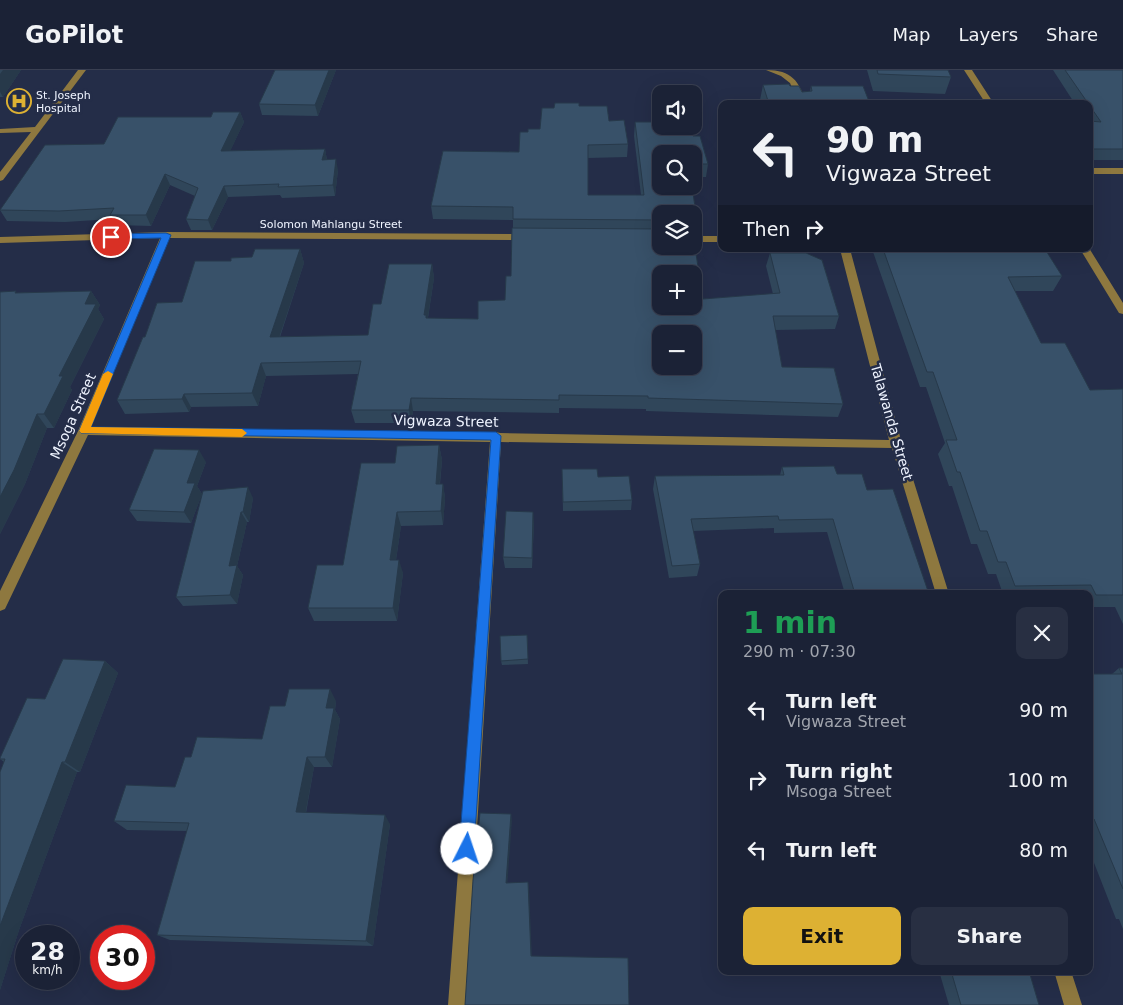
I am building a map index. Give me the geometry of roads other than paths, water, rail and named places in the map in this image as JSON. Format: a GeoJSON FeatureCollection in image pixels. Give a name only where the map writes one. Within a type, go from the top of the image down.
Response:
{"type":"FeatureCollection","features":[{"type":"Feature","properties":{"kind":"street"},"geometry":{"type":"LineString","coordinates":[[0,178],[82,70]]}},
{"type":"Feature","properties":{"kind":"street"},"geometry":{"type":"LineString","coordinates":[[770,70],[790,78],[797,87],[802,100]]}},
{"type":"Feature","properties":{"kind":"street"},"geometry":{"type":"LineString","coordinates":[[968,70],[987,100]]}},
{"type":"Feature","properties":{"kind":"street"},"geometry":{"type":"LineString","coordinates":[[0,130],[37,129]]}},
{"type":"Feature","properties":{"kind":"street"},"geometry":{"type":"LineString","coordinates":[[1093,170],[1123,171]]}},
{"type":"Feature","properties":{"kind":"street","name":"Solomon Mahlangu Street"},"geometry":{"type":"LineString","coordinates":[[0,240],[166,235],[536,237]]}},
{"type":"Feature","properties":{"kind":"street","name":"Msoga Street"},"geometry":{"type":"LineString","coordinates":[[0,605],[84,431],[166,235]]}},
{"type":"Feature","properties":{"kind":"street"},"geometry":{"type":"LineString","coordinates":[[702,239],[718,239]]}},
{"type":"Feature","properties":{"kind":"street","name":"Talawanda Street"},"geometry":{"type":"LineString","coordinates":[[846,252],[896,444],[942,590]]}},
{"type":"Feature","properties":{"kind":"street"},"geometry":{"type":"LineString","coordinates":[[1087,252],[1123,312]]}},
{"type":"Feature","properties":{"kind":"street","name":"Vigwaza Street"},"geometry":{"type":"LineString","coordinates":[[84,431],[496,436],[896,444]]}},
{"type":"Feature","properties":{"kind":"street"},"geometry":{"type":"LineString","coordinates":[[456,1005],[496,436]]}},
{"type":"Feature","properties":{"kind":"street"},"geometry":{"type":"LineString","coordinates":[[1063,975],[1073,1005]]}},
{"type":"Feature","properties":{"kind":"place","name":"St. Joseph Hospital"},"geometry":{"type":"Point","coordinates":[19,101]}}]}
